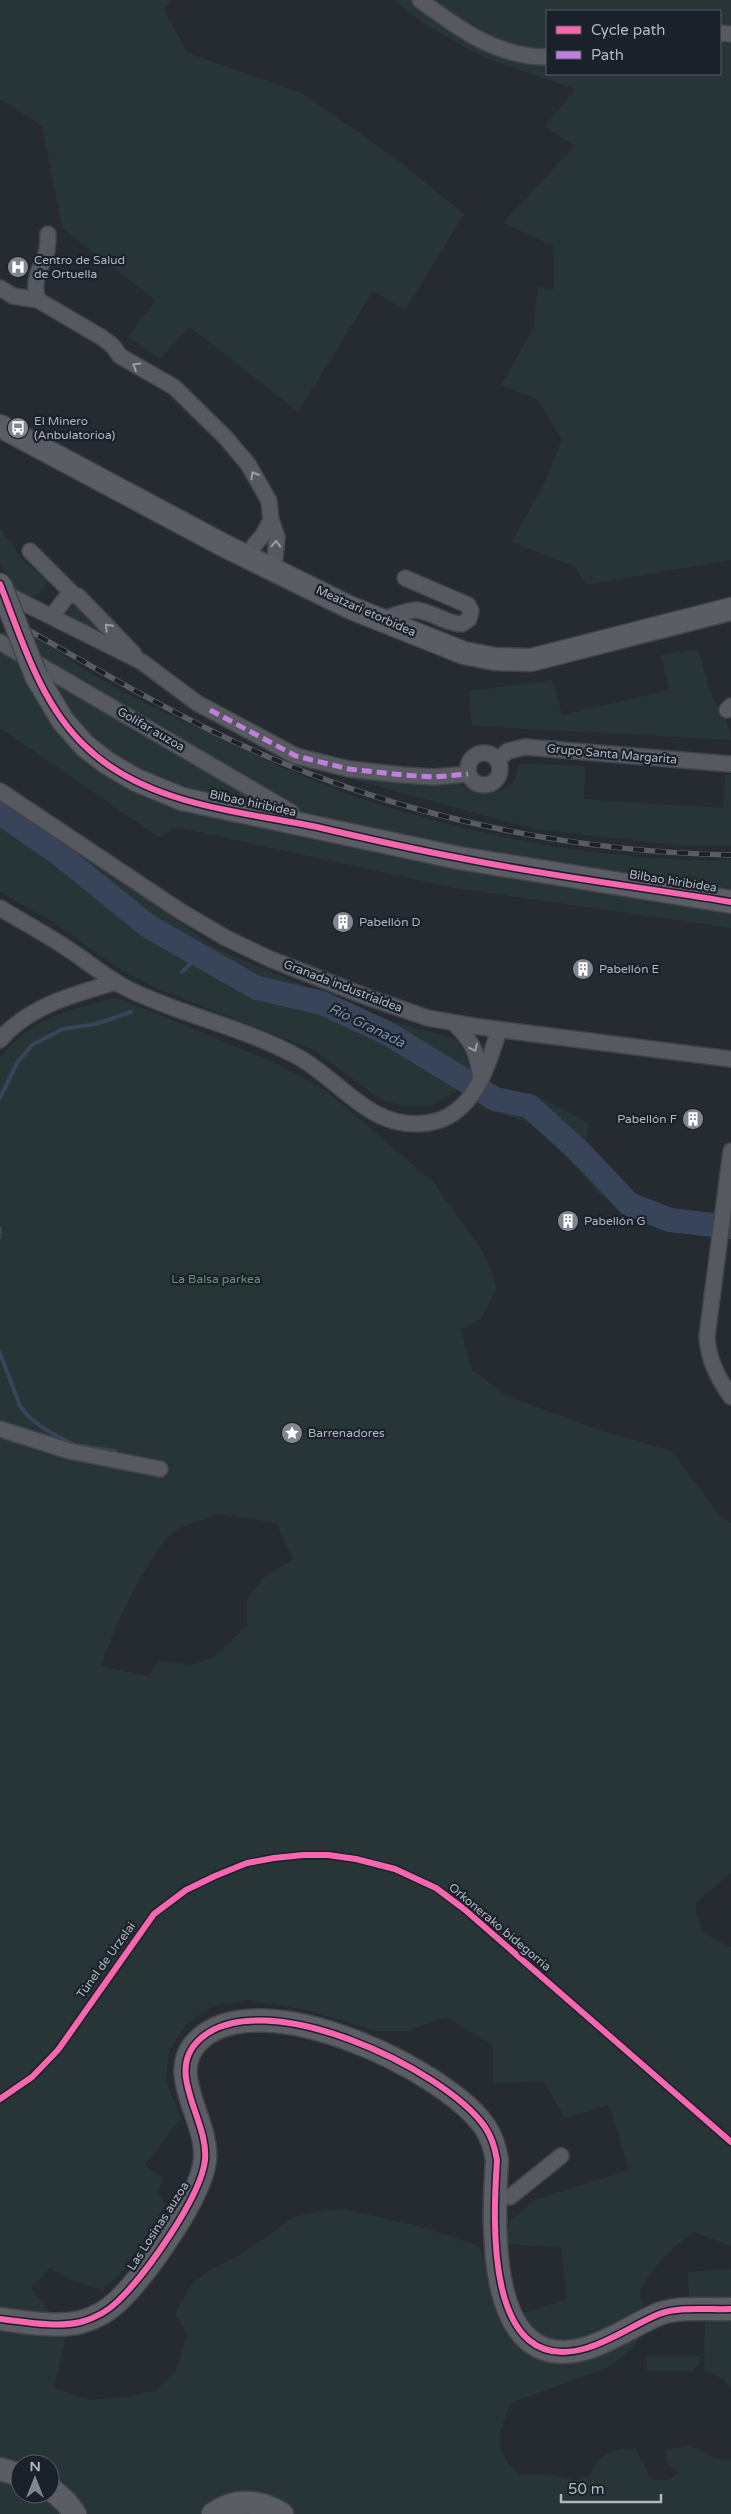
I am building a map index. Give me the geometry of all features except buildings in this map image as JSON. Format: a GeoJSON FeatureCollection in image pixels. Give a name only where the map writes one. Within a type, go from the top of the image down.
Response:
{"type":"FeatureCollection","features":[{"type":"Feature","properties":{"kind":"street"},"geometry":{"type":"LineString","coordinates":[[420,0],[455,26],[501,50],[528,57],[546,57]]}},
{"type":"Feature","properties":{"kind":"street"},"geometry":{"type":"LineString","coordinates":[[38,300],[34,290],[40,266],[47,252],[48,234]]}},
{"type":"Feature","properties":{"kind":"street"},"geometry":{"type":"LineString","coordinates":[[0,288],[13,296],[38,300],[101,337],[112,345],[120,356],[174,388],[225,437],[248,464],[269,500],[271,520],[277,537],[274,569]]}},
{"type":"Feature","properties":{"kind":"street","name":"Meatzari etorbidea"},"geometry":{"type":"LineString","coordinates":[[0,426],[66,463],[352,608],[464,653],[495,659],[531,660],[731,609]]}},
{"type":"Feature","properties":{"kind":"street"},"geometry":{"type":"LineString","coordinates":[[246,555],[263,535],[271,520]]}},
{"type":"Feature","properties":{"kind":"street"},"geometry":{"type":"LineString","coordinates":[[30,552],[73,594],[78,596],[142,662],[197,703],[296,756],[349,768],[403,775],[434,777],[468,774]]}},
{"type":"Feature","properties":{"kind":"street"},"geometry":{"type":"LineString","coordinates":[[383,619],[411,610],[420,610],[456,624],[462,624],[469,619],[471,611],[468,606],[405,578]]}},
{"type":"Feature","properties":{"kind":"street","name":"Bilbao hiribidea"},"geometry":{"type":"LineString","coordinates":[[0,584],[36,676],[63,720],[85,746],[107,763],[136,780],[182,799],[459,858],[731,902]]}},
{"type":"Feature","properties":{"kind":"street"},"geometry":{"type":"LineString","coordinates":[[0,590],[142,662]]}},
{"type":"Feature","properties":{"kind":"street"},"geometry":{"type":"LineString","coordinates":[[52,616],[64,598],[73,594]]}},
{"type":"Feature","properties":{"kind":"street","name":"Golifar auzoa"},"geometry":{"type":"LineString","coordinates":[[0,642],[291,812],[294,823]]}},
{"type":"Feature","properties":{"kind":"street","name":"Grupo Santa Margarita"},"geometry":{"type":"LineString","coordinates":[[497,760],[508,751],[524,747],[731,764]]}},
{"type":"Feature","properties":{"kind":"street"},"geometry":{"type":"LineString","coordinates":[[489,753],[497,760],[500,772],[498,777],[485,786],[474,783],[468,774],[468,764],[474,756],[489,753]]}},
{"type":"Feature","properties":{"kind":"street","name":"Granada industrialdea"},"geometry":{"type":"LineString","coordinates":[[0,790],[180,911],[226,938],[270,959],[367,997],[428,1018],[454,1023],[731,1060]]}},
{"type":"Feature","properties":{"kind":"street","name":"Bilbao hiribidea"},"geometry":{"type":"LineString","coordinates":[[611,882],[731,896]]}},
{"type":"Feature","properties":{"kind":"street"},"geometry":{"type":"LineString","coordinates":[[0,908],[58,942],[116,982],[301,1059],[344,1093],[386,1120],[406,1124],[429,1123],[450,1115],[466,1105],[481,1080],[499,1030]]}},
{"type":"Feature","properties":{"kind":"street"},"geometry":{"type":"LineString","coordinates":[[0,1040],[7,1032],[48,1004],[116,982]]}},
{"type":"Feature","properties":{"kind":"street"},"geometry":{"type":"LineString","coordinates":[[454,1023],[469,1039],[478,1055],[481,1080]]}},
{"type":"Feature","properties":{"kind":"street"},"geometry":{"type":"LineString","coordinates":[[731,1151],[720,1241],[707,1323],[708,1350],[716,1374],[731,1397]]}},
{"type":"Feature","properties":{"kind":"street"},"geometry":{"type":"LineString","coordinates":[[0,1429],[69,1451],[160,1469]]}},
{"type":"Feature","properties":{"kind":"street","name":"Las Losinas auzoa"},"geometry":{"type":"LineString","coordinates":[[0,2319],[55,2324],[82,2322],[94,2317],[117,2302],[152,2260],[193,2196],[202,2173],[206,2149],[202,2130],[186,2083],[185,2064],[189,2053],[201,2037],[232,2022],[276,2020],[306,2026],[371,2048],[404,2064],[431,2081],[476,2116],[491,2137],[497,2160],[493,2227],[497,2260],[510,2313],[520,2333],[526,2340],[544,2349],[555,2351],[578,2350],[604,2341],[660,2314],[679,2311],[731,2309]]}},
{"type":"Feature","properties":{"kind":"street"},"geometry":{"type":"LineString","coordinates":[[495,2196],[510,2197],[561,2156]]}},
{"type":"Feature","properties":{"kind":"street"},"geometry":{"type":"LineString","coordinates":[[60,2497],[75,2514]]}},
{"type":"Feature","properties":{"kind":"street"},"geometry":{"type":"LineString","coordinates":[[214,2514],[227,2506],[246,2502],[267,2506],[282,2514]]}},
{"type":"Feature","properties":{"kind":"green space"},"geometry":{"type":"Polygon","coordinates":[[[0,0],[171,0],[164,11],[188,53],[302,93],[399,161],[464,214],[405,310],[373,291],[298,412],[190,327],[160,359],[128,337],[155,300],[62,228],[42,126],[0,99],[0,0]]]}},
{"type":"Feature","properties":{"kind":"green space"},"geometry":{"type":"Polygon","coordinates":[[[394,0],[731,0],[731,560],[586,585],[576,567],[511,542],[544,484],[562,439],[537,399],[501,385],[533,329],[538,287],[554,289],[553,246],[503,223],[574,146],[545,126],[575,89],[482,57],[424,24],[394,0]]]}},
{"type":"Feature","properties":{"kind":"green space"},"geometry":{"type":"Polygon","coordinates":[[[0,527],[22,559],[46,580],[43,589],[30,597],[12,589],[0,562],[0,527]]]}},
{"type":"Feature","properties":{"kind":"green space"},"geometry":{"type":"Polygon","coordinates":[[[72,607],[77,607],[114,638],[108,639],[70,615],[69,610],[72,607]]]}},
{"type":"Feature","properties":{"kind":"green space"},"geometry":{"type":"Polygon","coordinates":[[[28,624],[28,631],[97,677],[125,693],[283,768],[357,797],[448,824],[542,844],[637,857],[731,860],[731,928],[455,888],[180,828],[173,828],[160,838],[0,728],[0,633],[28,624]]]}},
{"type":"Feature","properties":{"kind":"green space"},"geometry":{"type":"Polygon","coordinates":[[[697,649],[711,694],[727,721],[731,740],[472,726],[469,691],[553,680],[562,715],[669,690],[661,655],[697,649]]]}},
{"type":"Feature","properties":{"kind":"green space"},"geometry":{"type":"Polygon","coordinates":[[[522,763],[585,766],[584,799],[723,808],[725,775],[731,774],[731,846],[684,846],[533,829],[348,778],[450,781],[488,793],[506,789],[515,780],[518,767],[522,763]]]}},
{"type":"Feature","properties":{"kind":"green space"},"geometry":{"type":"Polygon","coordinates":[[[0,803],[118,878],[210,944],[227,953],[386,1020],[454,1038],[465,1053],[469,1065],[468,1073],[456,1092],[430,1106],[399,1105],[380,1099],[312,1049],[153,987],[115,966],[50,920],[0,892],[0,803]]]}},
{"type":"Feature","properties":{"kind":"green space","name":"La Balsa parkea"},"geometry":{"type":"Polygon","coordinates":[[[117,997],[280,1065],[328,1092],[434,1183],[485,1255],[497,1288],[482,1318],[461,1329],[472,1370],[507,1396],[602,1431],[672,1451],[719,1515],[731,1523],[731,1873],[695,1903],[702,1932],[731,1947],[731,2246],[694,2232],[663,2258],[640,2291],[645,2313],[689,2297],[688,2272],[731,2269],[731,2389],[723,2379],[704,2370],[705,2318],[691,2318],[646,2330],[630,2350],[609,2367],[511,2403],[503,2425],[500,2441],[505,2457],[519,2475],[549,2475],[576,2480],[588,2477],[597,2463],[606,2454],[635,2448],[651,2480],[668,2480],[679,2473],[668,2465],[665,2450],[690,2445],[714,2458],[731,2460],[731,2514],[0,2514],[0,1057],[12,1043],[25,1033],[39,1024],[68,1011],[117,997]],[[218,1514],[187,1525],[172,1533],[153,1558],[131,1596],[112,1636],[102,1666],[148,1676],[160,1661],[192,1665],[214,1657],[247,1625],[247,1599],[263,1578],[293,1559],[276,1523],[218,1514]],[[248,2000],[212,2006],[187,2024],[169,2050],[166,2081],[181,2118],[145,2165],[164,2179],[157,2192],[166,2204],[123,2271],[102,2290],[71,2280],[50,2268],[32,2288],[66,2335],[54,2388],[90,2400],[125,2397],[156,2390],[176,2370],[187,2334],[175,2315],[191,2285],[208,2271],[238,2256],[296,2216],[340,2208],[425,2228],[479,2246],[493,2283],[503,2320],[567,2299],[561,2248],[507,2244],[509,2221],[537,2199],[629,2170],[609,2105],[565,2118],[544,2081],[493,2083],[493,2046],[446,2017],[408,2031],[376,2031],[311,2011],[248,2000]]]}},
{"type":"Feature","properties":{"kind":"green space"},"geometry":{"type":"Polygon","coordinates":[[[501,1088],[536,1095],[589,1123],[586,1142],[637,1200],[682,1216],[731,1213],[731,1235],[683,1231],[628,1213],[598,1193],[538,1125],[483,1109],[501,1088]]]}},
{"type":"Feature","properties":{"kind":"green space"},"geometry":{"type":"Polygon","coordinates":[[[647,2356],[700,2356],[699,2364],[693,2371],[647,2371],[647,2356]]]}},
{"type":"Feature","properties":{"kind":"waterway","name":"Río Granada"},"geometry":{"type":"LineString","coordinates":[[0,813],[58,853],[148,926],[257,988],[322,1003],[387,1033],[495,1099],[529,1106],[580,1152],[629,1204],[670,1220],[731,1227]]}},
{"type":"Feature","properties":{"kind":"waterway"},"geometry":{"type":"LineString","coordinates":[[182,972],[199,955]]}},
{"type":"Feature","properties":{"kind":"waterway"},"geometry":{"type":"LineString","coordinates":[[0,1098],[17,1063],[32,1045],[63,1029],[96,1024],[131,1012]]}},
{"type":"Feature","properties":{"kind":"waterway"},"geometry":{"type":"LineString","coordinates":[[0,1228],[0,1237]]}},
{"type":"Feature","properties":{"kind":"waterway"},"geometry":{"type":"LineString","coordinates":[[0,1353],[20,1406],[29,1417],[46,1430],[75,1445],[115,1451]]}},
{"type":"Feature","properties":{"kind":"railway"},"geometry":{"type":"LineString","coordinates":[[0,614],[134,690],[216,733],[277,760],[339,784],[402,805],[467,822],[532,835],[664,852],[731,855]]}},
{"type":"Feature","properties":{"kind":"marked path"},"geometry":{"type":"LineString","coordinates":[[210,710],[296,756],[349,769],[403,775],[434,777],[468,774]]}},
{"type":"Feature","properties":{"kind":"cycle path"},"geometry":{"type":"LineString","coordinates":[[0,584],[34,670],[44,691],[69,729],[85,746],[109,766],[136,781],[194,803],[317,827],[424,851],[527,870],[731,902]]}},
{"type":"Feature","properties":{"kind":"cycle path","name":"Orkonerako bidegorria"},"geometry":{"type":"LineString","coordinates":[[0,2099],[32,2077],[58,2050],[154,1914],[186,1890],[247,1863],[303,1855],[328,1855],[356,1859],[395,1869],[436,1888],[464,1909],[731,2142]]}},
{"type":"Feature","properties":{"kind":"cycle path"},"geometry":{"type":"LineString","coordinates":[[0,2319],[51,2324],[81,2322],[106,2311],[130,2289],[157,2254],[183,2214],[201,2176],[205,2160],[204,2144],[201,2128],[186,2081],[186,2066],[190,2052],[200,2039],[228,2024],[265,2021],[307,2027],[351,2040],[394,2059],[432,2081],[464,2104],[485,2127],[493,2143],[497,2160],[495,2219],[497,2254],[502,2288],[512,2318],[529,2340],[553,2351],[587,2348],[606,2341],[659,2314],[685,2309],[731,2309]]}},
{"type":"Feature","properties":{"kind":"place","name":"Centro de Salud de Ortuella"},"geometry":{"type":"Point","coordinates":[18,267]}},
{"type":"Feature","properties":{"kind":"place","name":"El Minero (Anbulatorioa)"},"geometry":{"type":"Point","coordinates":[18,428]}},
{"type":"Feature","properties":{"kind":"place","name":"Pabellón D"},"geometry":{"type":"Point","coordinates":[343,922]}},
{"type":"Feature","properties":{"kind":"place","name":"Pabellón E"},"geometry":{"type":"Point","coordinates":[583,969]}},
{"type":"Feature","properties":{"kind":"place","name":"Pabellón F"},"geometry":{"type":"Point","coordinates":[693,1119]}},
{"type":"Feature","properties":{"kind":"place","name":"Pabellón G"},"geometry":{"type":"Point","coordinates":[568,1221]}},
{"type":"Feature","properties":{"kind":"place","name":"Barrenadores"},"geometry":{"type":"Point","coordinates":[292,1433]}}]}
